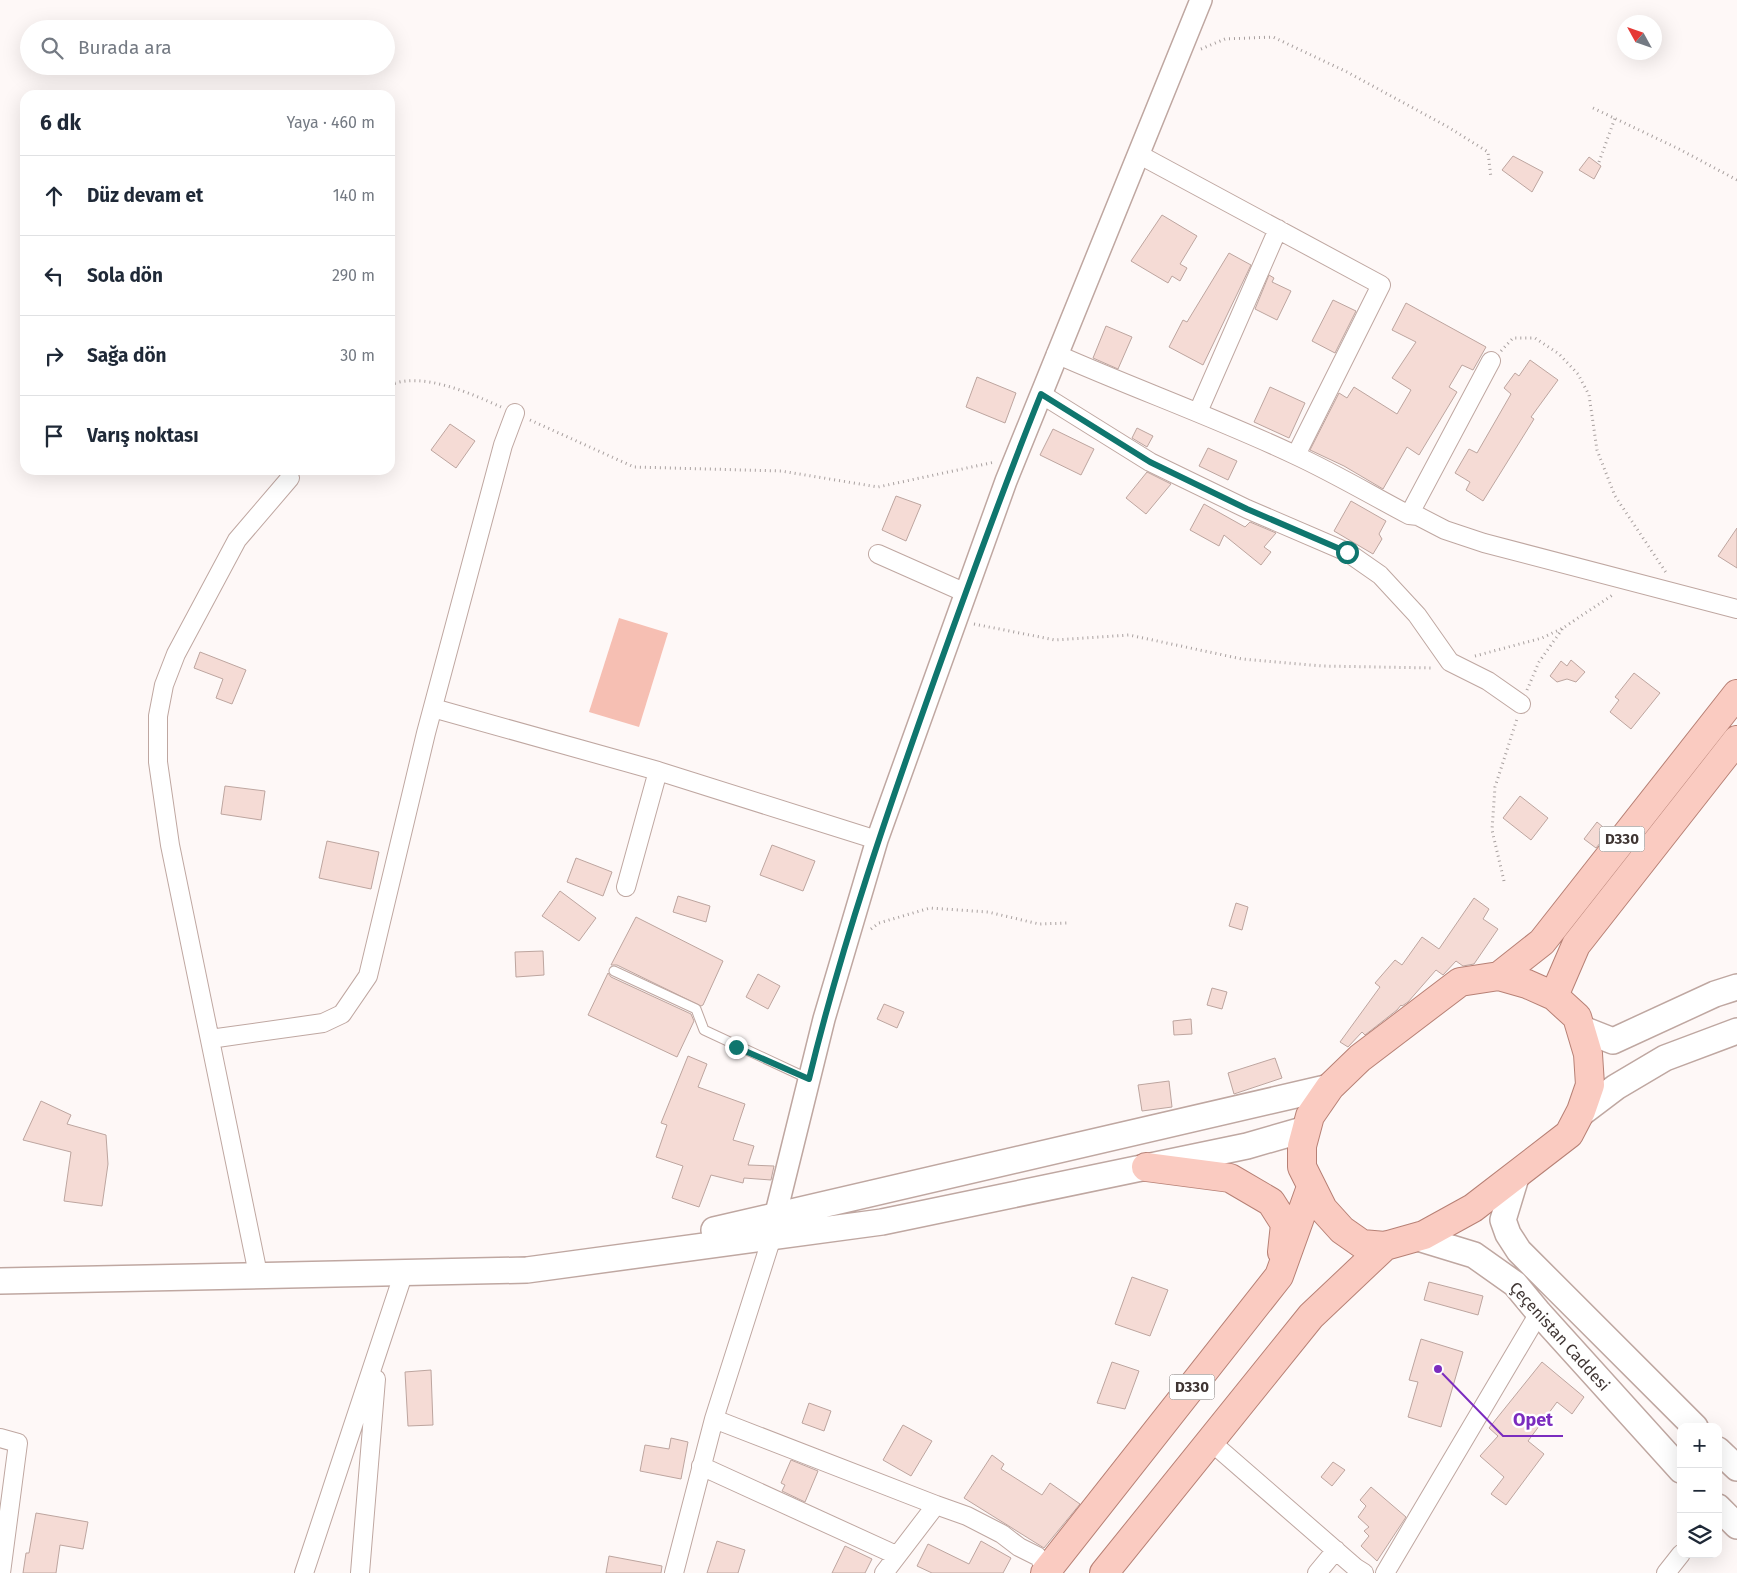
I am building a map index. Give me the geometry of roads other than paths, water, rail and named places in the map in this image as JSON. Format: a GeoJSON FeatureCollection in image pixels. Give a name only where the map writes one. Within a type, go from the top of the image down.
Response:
{"type":"FeatureCollection","features":[{"type":"Feature","properties":{"kind":"main road","name":"D330"},"geometry":{"type":"LineString","coordinates":[[1499,976],[1542,942],[1737,694]]}},
{"type":"Feature","properties":{"kind":"main road","name":"D330"},"geometry":{"type":"LineString","coordinates":[[1554,996],[1576,945],[1737,740]]}},
{"type":"Feature","properties":{"kind":"main road"},"geometry":{"type":"LineString","coordinates":[[1499,976],[1527,984],[1554,996],[1577,1017],[1588,1054],[1590,1085],[1579,1115],[1569,1134],[1473,1208],[1424,1234],[1385,1246],[1362,1244],[1342,1230],[1323,1209],[1302,1167],[1302,1146],[1310,1116],[1330,1087],[1360,1058],[1460,982],[1499,976]]}},
{"type":"Feature","properties":{"kind":"main road"},"geometry":{"type":"LineString","coordinates":[[1580,1028],[1613,1041],[1715,994],[1737,987]]}},
{"type":"Feature","properties":{"kind":"main road"},"geometry":{"type":"LineString","coordinates":[[1579,1115],[1616,1088],[1665,1058],[1737,1031]]}},
{"type":"Feature","properties":{"kind":"main road"},"geometry":{"type":"LineString","coordinates":[[0,1281],[258,1274],[527,1270],[773,1227],[1330,1087]]}},
{"type":"Feature","properties":{"kind":"main road"},"geometry":{"type":"LineString","coordinates":[[773,1227],[882,1222],[1247,1146],[1306,1129]]}},
{"type":"Feature","properties":{"kind":"main road"},"geometry":{"type":"LineString","coordinates":[[1146,1167],[1230,1178],[1270,1202],[1285,1224],[1279,1276]]}},
{"type":"Feature","properties":{"kind":"main road","name":"Çeçenistan Caddesi"},"geometry":{"type":"LineString","coordinates":[[1517,1174],[1503,1220],[1508,1234],[1518,1251],[1691,1423]]}},
{"type":"Feature","properties":{"kind":"main road","name":"D330"},"geometry":{"type":"LineString","coordinates":[[1047,1571],[1279,1276],[1312,1186]]}},
{"type":"Feature","properties":{"kind":"main road","name":"Çeçenistan Caddesi"},"geometry":{"type":"LineString","coordinates":[[1415,1237],[1474,1255],[1515,1284],[1679,1468]]}},
{"type":"Feature","properties":{"kind":"main road","name":"D330"},"geometry":{"type":"LineString","coordinates":[[1104,1573],[1310,1316],[1385,1246]]}},
{"type":"Feature","properties":{"kind":"main road"},"geometry":{"type":"LineString","coordinates":[[1722,1454],[1737,1468]]}},
{"type":"Feature","properties":{"kind":"main road"},"geometry":{"type":"LineString","coordinates":[[1722,1512],[1737,1526]]}},
{"type":"Feature","properties":{"kind":"street"},"geometry":{"type":"LineString","coordinates":[[674,1573],[714,1419],[773,1227],[809,1079],[845,946],[877,840],[1016,457],[1200,0]]}},
{"type":"Feature","properties":{"kind":"street"},"geometry":{"type":"LineString","coordinates":[[1138,154],[1381,285],[1296,456]]}},
{"type":"Feature","properties":{"kind":"street"},"geometry":{"type":"LineString","coordinates":[[1198,412],[1278,229]]}},
{"type":"Feature","properties":{"kind":"street"},"geometry":{"type":"LineString","coordinates":[[1056,354],[1126,385],[1198,412],[1296,456],[1409,515],[1418,516],[1445,530],[1484,543],[1737,609]]}},
{"type":"Feature","properties":{"kind":"street"},"geometry":{"type":"LineString","coordinates":[[1409,515],[1491,361]]}},
{"type":"Feature","properties":{"kind":"street"},"geometry":{"type":"LineString","coordinates":[[1041,394],[1150,462],[1247,509],[1347,552],[1380,575],[1417,615],[1450,662],[1488,681],[1521,704]]}},
{"type":"Feature","properties":{"kind":"street"},"geometry":{"type":"LineString","coordinates":[[210,1039],[323,1023],[342,1014],[354,1000],[368,976],[433,708],[503,445],[515,413]]}},
{"type":"Feature","properties":{"kind":"street"},"geometry":{"type":"LineString","coordinates":[[258,1274],[170,845],[158,762],[158,716],[164,685],[176,654],[237,540],[290,478]]}},
{"type":"Feature","properties":{"kind":"street"},"geometry":{"type":"LineString","coordinates":[[878,554],[966,593]]}},
{"type":"Feature","properties":{"kind":"street"},"geometry":{"type":"LineString","coordinates":[[433,708],[658,771],[877,840]]}},
{"type":"Feature","properties":{"kind":"street"},"geometry":{"type":"LineString","coordinates":[[626,887],[658,771]]}},
{"type":"Feature","properties":{"kind":"street"},"geometry":{"type":"LineString","coordinates":[[304,1573],[404,1272]]}},
{"type":"Feature","properties":{"kind":"street"},"geometry":{"type":"LineString","coordinates":[[1385,1573],[1539,1313]]}},
{"type":"Feature","properties":{"kind":"street"},"geometry":{"type":"LineString","coordinates":[[360,1573],[378,1349]]}},
{"type":"Feature","properties":{"kind":"street"},"geometry":{"type":"LineString","coordinates":[[714,1419],[967,1516],[1002,1534],[1019,1547],[1037,1556],[1047,1571]]}},
{"type":"Feature","properties":{"kind":"street"},"geometry":{"type":"LineString","coordinates":[[0,1438],[18,1443],[1,1573]]}},
{"type":"Feature","properties":{"kind":"street"},"geometry":{"type":"LineString","coordinates":[[1210,1441],[1364,1573]]}},
{"type":"Feature","properties":{"kind":"street"},"geometry":{"type":"LineString","coordinates":[[701,1466],[896,1555]]}},
{"type":"Feature","properties":{"kind":"street"},"geometry":{"type":"LineString","coordinates":[[884,1573],[936,1505]]}},
{"type":"Feature","properties":{"kind":"street"},"geometry":{"type":"LineString","coordinates":[[1316,1573],[1336,1550]]}},
{"type":"Feature","properties":{"kind":"street"},"geometry":{"type":"LineString","coordinates":[[1666,1573],[1678,1558]]}},
{"type":"Feature","properties":{"kind":"lane"},"geometry":{"type":"LineString","coordinates":[[614,971],[696,1009],[704,1030],[809,1079]]}},
{"type":"Feature","properties":{"kind":"place","name":"Opet"},"geometry":{"type":"Point","coordinates":[1438,1369]}}]}
